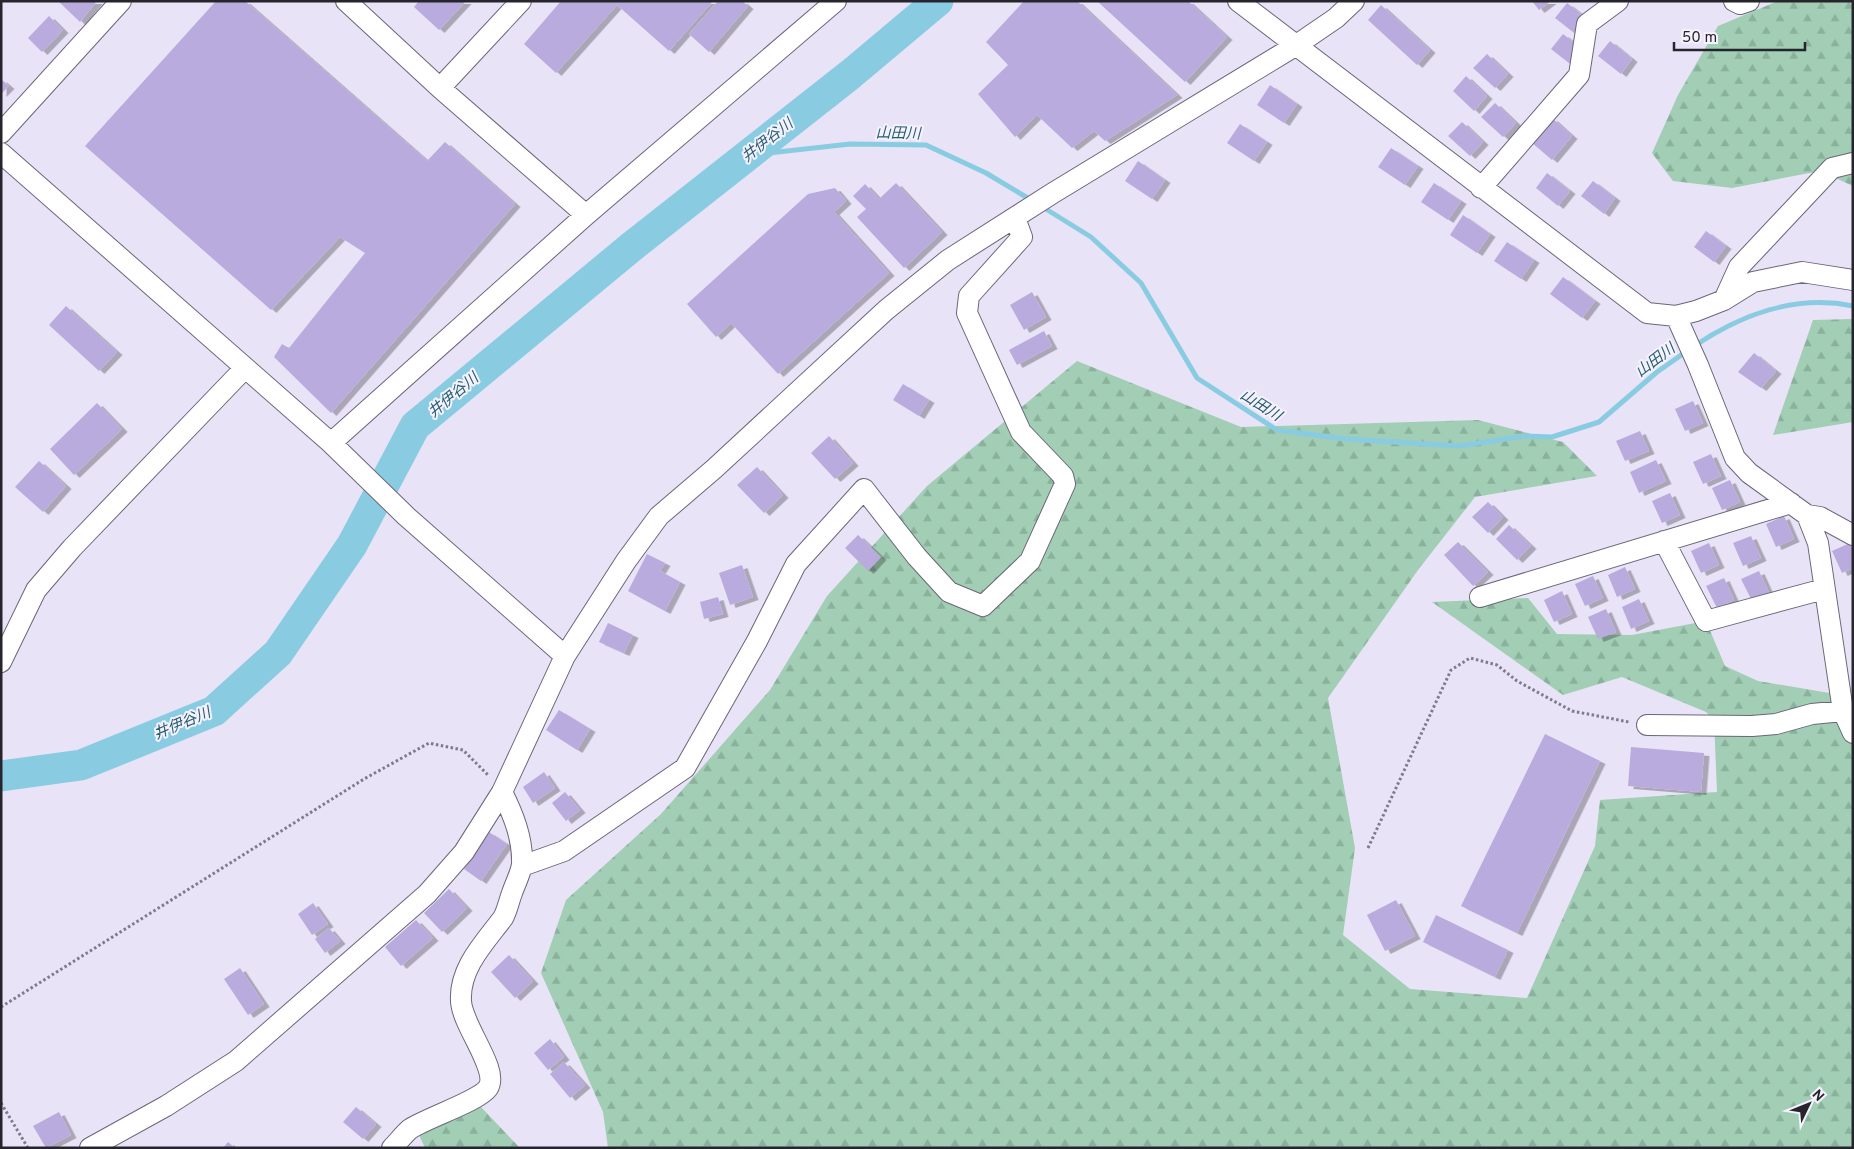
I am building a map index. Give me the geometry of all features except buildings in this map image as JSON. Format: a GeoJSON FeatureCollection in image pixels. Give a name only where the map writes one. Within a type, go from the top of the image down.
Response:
{"type":"FeatureCollection","features":[{"type":"Feature","properties":{"kind":"street"},"geometry":{"type":"LineString","coordinates":[[1,133],[122,1]]}},
{"type":"Feature","properties":{"kind":"street"},"geometry":{"type":"LineString","coordinates":[[346,1],[440,88],[586,215]]}},
{"type":"Feature","properties":{"kind":"street"},"geometry":{"type":"LineString","coordinates":[[440,88],[521,1]]}},
{"type":"Feature","properties":{"kind":"street"},"geometry":{"type":"LineString","coordinates":[[337,450],[586,215],[836,1]]}},
{"type":"Feature","properties":{"kind":"street"},"geometry":{"type":"LineString","coordinates":[[1238,1],[1647,313],[1679,322],[1696,311],[1724,300],[1753,282],[1802,272],[1853,280]]}},
{"type":"Feature","properties":{"kind":"street"},"geometry":{"type":"LineString","coordinates":[[90,1148],[166,1106],[236,1061],[427,894],[464,852],[502,792],[565,656],[626,561],[659,516],[714,469],[886,310],[948,260],[1053,193],[1295,46],[1336,18],[1354,1]]}},
{"type":"Feature","properties":{"kind":"street"},"geometry":{"type":"LineString","coordinates":[[1481,188],[1579,75],[1587,24],[1618,1]]}},
{"type":"Feature","properties":{"kind":"street"},"geometry":{"type":"LineString","coordinates":[[1734,1],[1740,4],[1749,1]]}},
{"type":"Feature","properties":{"kind":"street"},"geometry":{"type":"LineString","coordinates":[[1,153],[246,368],[337,450],[406,516],[565,656]]}},
{"type":"Feature","properties":{"kind":"street"},"geometry":{"type":"LineString","coordinates":[[1724,300],[1740,267],[1812,189],[1832,168],[1853,163]]}},
{"type":"Feature","properties":{"kind":"street"},"geometry":{"type":"LineString","coordinates":[[522,866],[564,851],[684,768],[757,641],[796,564],[864,490],[917,557],[949,592],[983,606],[1030,561],[1065,484],[1063,476],[1021,432],[967,313],[969,296],[1022,237],[1019,215]]}},
{"type":"Feature","properties":{"kind":"street"},"geometry":{"type":"LineString","coordinates":[[1679,322],[1698,364],[1735,458],[1749,473],[1807,515],[1820,518],[1853,535]]}},
{"type":"Feature","properties":{"kind":"street"},"geometry":{"type":"LineString","coordinates":[[1,662],[36,590],[72,548],[246,368]]}},
{"type":"Feature","properties":{"kind":"street"},"geometry":{"type":"LineString","coordinates":[[1480,597],[1791,504]]}},
{"type":"Feature","properties":{"kind":"street"},"geometry":{"type":"LineString","coordinates":[[1807,515],[1818,543],[1824,589],[1844,663],[1843,710],[1853,733]]}},
{"type":"Feature","properties":{"kind":"street"},"geometry":{"type":"LineString","coordinates":[[1664,541],[1706,621],[1824,589]]}},
{"type":"Feature","properties":{"kind":"street"},"geometry":{"type":"LineString","coordinates":[[1647,725],[1752,726],[1776,724],[1812,714],[1843,710]]}},
{"type":"Feature","properties":{"kind":"street"},"geometry":{"type":"LineString","coordinates":[[392,1148],[410,1129],[474,1098],[487,1090],[489,1085],[491,1076],[488,1066],[462,1017],[461,986],[477,950],[504,915],[522,866],[515,818],[502,792]]}},
{"type":"Feature","properties":{"kind":"path"},"geometry":{"type":"LineString","coordinates":[[1368,848],[1451,670],[1470,658],[1496,664],[1517,681],[1572,711],[1647,725]]}},
{"type":"Feature","properties":{"kind":"path"},"geometry":{"type":"LineString","coordinates":[[1,1008],[364,779],[429,743],[463,750],[492,778],[502,792]]}},
{"type":"Feature","properties":{"kind":"path"},"geometry":{"type":"LineString","coordinates":[[1,1103],[28,1148]]}},
{"type":"Feature","properties":{"kind":"green space"},"geometry":{"type":"Polygon","coordinates":[[[1778,1],[1853,1],[1853,186],[1820,171],[1732,188],[1673,181],[1652,153],[1678,95],[1718,26],[1778,1]]]}},
{"type":"Feature","properties":{"kind":"green space"},"geometry":{"type":"Polygon","coordinates":[[[1853,319],[1853,422],[1773,435],[1813,320],[1853,319]]]}},
{"type":"Feature","properties":{"kind":"green space"},"geometry":{"type":"Polygon","coordinates":[[[1077,361],[1241,427],[1478,420],[1563,442],[1597,476],[1475,497],[1418,570],[1328,698],[1355,848],[1343,935],[1410,989],[1527,998],[1595,846],[1600,800],[1717,792],[1714,720],[1706,712],[1622,677],[1563,695],[1432,602],[1528,598],[1557,634],[1632,635],[1706,621],[1725,666],[1758,681],[1853,697],[1853,1148],[608,1148],[603,1112],[541,973],[566,900],[661,814],[770,690],[827,596],[927,486],[1077,361]]]}},
{"type":"Feature","properties":{"kind":"green space"},"geometry":{"type":"Polygon","coordinates":[[[481,1107],[520,1148],[425,1148],[419,1135],[481,1107]]]}},
{"type":"Feature","properties":{"kind":"waterway","name":"井伊谷川"},"geometry":{"type":"LineString","coordinates":[[1,776],[81,765],[214,711],[278,653],[352,545],[415,426],[630,248],[851,74],[938,1]]}},
{"type":"Feature","properties":{"kind":"waterway","name":"山田川"},"geometry":{"type":"LineString","coordinates":[[750,155],[850,144],[926,145],[986,173],[1031,200]]}},
{"type":"Feature","properties":{"kind":"waterway","name":"山田川"},"geometry":{"type":"LineString","coordinates":[[1041,206],[1091,237],[1141,283],[1197,378],[1277,430],[1346,439],[1459,446],[1525,436],[1552,437],[1599,422],[1657,372],[1687,351]]}},
{"type":"Feature","properties":{"kind":"waterway","name":"山田川"},"geometry":{"type":"LineString","coordinates":[[1693,347],[1730,325],[1769,310],[1811,303],[1853,306]]}}]}
